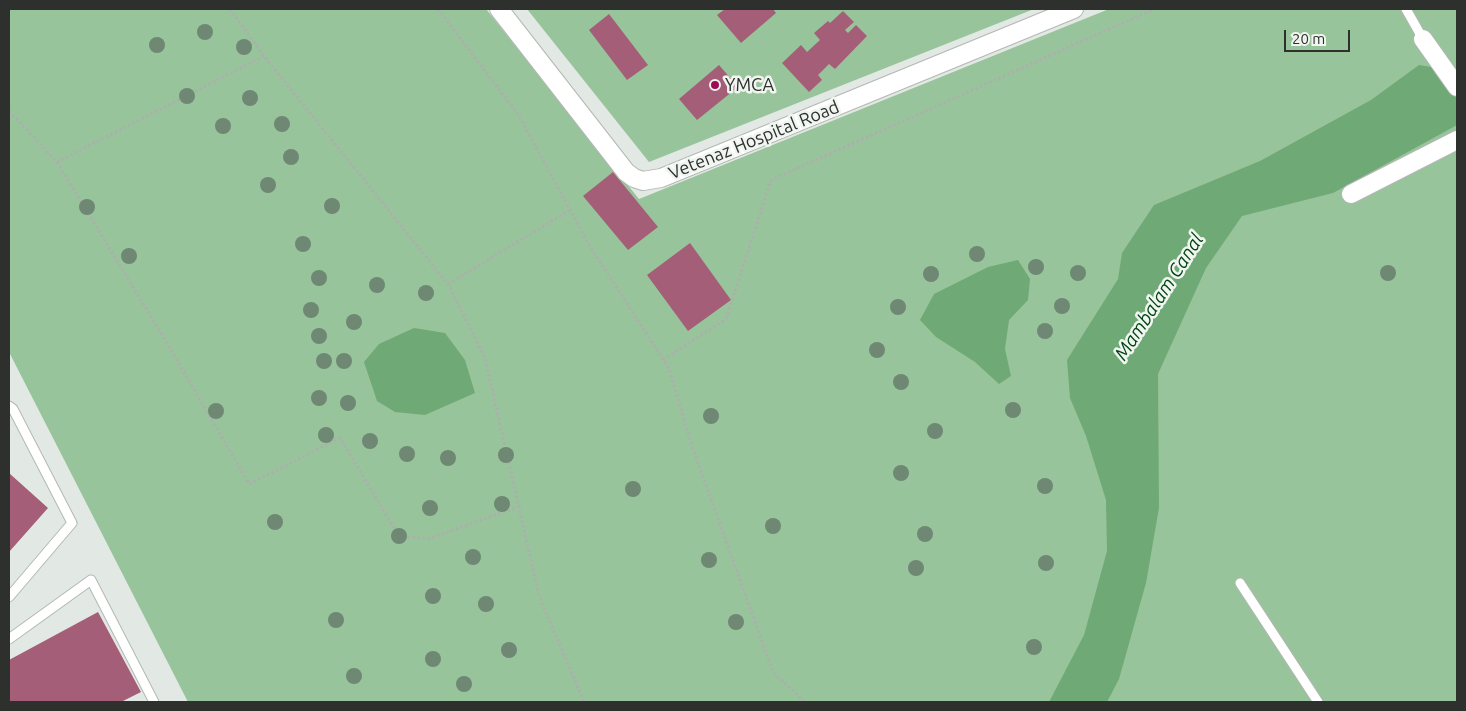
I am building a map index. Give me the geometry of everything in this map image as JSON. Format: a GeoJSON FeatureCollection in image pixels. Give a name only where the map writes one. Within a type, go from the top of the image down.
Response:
{"type":"FeatureCollection","features":[{"type":"Feature","properties":{"kind":"street","name":"Vetenaz Hospital Road"},"geometry":{"type":"LineString","coordinates":[[500,9],[626,172],[634,178],[643,181],[661,178],[1074,9]]}},
{"type":"Feature","properties":{"kind":"street"},"geometry":{"type":"LineString","coordinates":[[1423,39],[1457,87]]}},
{"type":"Feature","properties":{"kind":"street"},"geometry":{"type":"LineString","coordinates":[[1351,194],[1457,140]]}},
{"type":"Feature","properties":{"kind":"lane"},"geometry":{"type":"LineString","coordinates":[[1406,9],[1423,39]]}},
{"type":"Feature","properties":{"kind":"lane"},"geometry":{"type":"LineString","coordinates":[[9,406],[13,408],[72,524],[9,597]]}},
{"type":"Feature","properties":{"kind":"lane"},"geometry":{"type":"LineString","coordinates":[[9,639],[91,580],[154,702]]}},
{"type":"Feature","properties":{"kind":"lane"},"geometry":{"type":"LineString","coordinates":[[1240,583],[1318,702]]}},
{"type":"Feature","properties":{"kind":"path"},"geometry":{"type":"LineString","coordinates":[[230,9],[264,56],[448,284],[485,358],[539,596],[584,702]]}},
{"type":"Feature","properties":{"kind":"path"},"geometry":{"type":"LineString","coordinates":[[438,9],[518,114],[588,243],[669,369],[696,458],[773,672],[805,702]]}},
{"type":"Feature","properties":{"kind":"path"},"geometry":{"type":"LineString","coordinates":[[662,360],[726,319],[772,180],[1154,9]]}},
{"type":"Feature","properties":{"kind":"path"},"geometry":{"type":"LineString","coordinates":[[57,162],[264,56]]}},
{"type":"Feature","properties":{"kind":"path"},"geometry":{"type":"LineString","coordinates":[[9,111],[57,162],[164,338],[249,484],[340,438],[399,536],[428,539],[518,507]]}},
{"type":"Feature","properties":{"kind":"path"},"geometry":{"type":"LineString","coordinates":[[448,284],[570,210]]}},
{"type":"Feature","properties":{"kind":"shaded area"},"geometry":{"type":"Polygon","coordinates":[[[9,9],[486,9],[639,199],[1109,9],[1457,9],[1457,702],[188,702],[9,352],[9,9]]]}},
{"type":"Feature","properties":{"kind":"shaded area","name":"YMCA"},"geometry":{"type":"Polygon","coordinates":[[[527,9],[1034,9],[649,162],[527,9]]]}},
{"type":"Feature","properties":{"kind":"water","name":"Mambalam Canal"},"geometry":{"type":"Polygon","coordinates":[[[1419,65],[1457,70],[1457,125],[1333,193],[1242,216],[1206,268],[1158,374],[1159,508],[1146,583],[1119,679],[1107,702],[1049,702],[1084,635],[1107,551],[1106,500],[1086,436],[1070,398],[1067,360],[1118,279],[1122,253],[1154,205],[1260,161],[1371,100],[1419,65]]]}},
{"type":"Feature","properties":{"kind":"water"},"geometry":{"type":"Polygon","coordinates":[[[1018,260],[1030,279],[1028,300],[1009,320],[1005,349],[1011,376],[999,384],[975,362],[936,337],[920,320],[934,294],[988,267],[1018,260]]]}},
{"type":"Feature","properties":{"kind":"water"},"geometry":{"type":"Polygon","coordinates":[[[414,328],[445,333],[465,360],[475,393],[425,415],[395,412],[377,401],[364,362],[379,344],[414,328]]]}},
{"type":"Feature","properties":{"kind":"building"},"geometry":{"type":"Polygon","coordinates":[[[725,9],[773,9],[776,13],[741,43],[717,15],[725,9]]]}},
{"type":"Feature","properties":{"kind":"building"},"geometry":{"type":"Polygon","coordinates":[[[843,11],[854,22],[845,30],[848,33],[856,25],[867,36],[835,69],[829,64],[818,75],[822,80],[809,92],[782,63],[801,45],[807,52],[820,40],[814,33],[828,21],[830,23],[843,11]]]}},
{"type":"Feature","properties":{"kind":"building"},"geometry":{"type":"Polygon","coordinates":[[[609,14],[648,65],[627,80],[589,30],[609,14]]]}},
{"type":"Feature","properties":{"kind":"building"},"geometry":{"type":"Polygon","coordinates":[[[719,65],[738,87],[697,120],[679,99],[719,65]]]}},
{"type":"Feature","properties":{"kind":"building"},"geometry":{"type":"Polygon","coordinates":[[[613,172],[658,227],[628,250],[583,196],[613,172]]]}},
{"type":"Feature","properties":{"kind":"building"},"geometry":{"type":"Polygon","coordinates":[[[690,243],[731,300],[688,331],[647,275],[690,243]]]}},
{"type":"Feature","properties":{"kind":"building"},"geometry":{"type":"Polygon","coordinates":[[[9,473],[48,508],[9,552],[9,473]]]}},
{"type":"Feature","properties":{"kind":"building"},"geometry":{"type":"Polygon","coordinates":[[[98,612],[141,692],[121,702],[9,702],[9,660],[98,612]]]}},
{"type":"Feature","properties":{"kind":"place","name":"YMCA"},"geometry":{"type":"Point","coordinates":[715,85]}}]}
